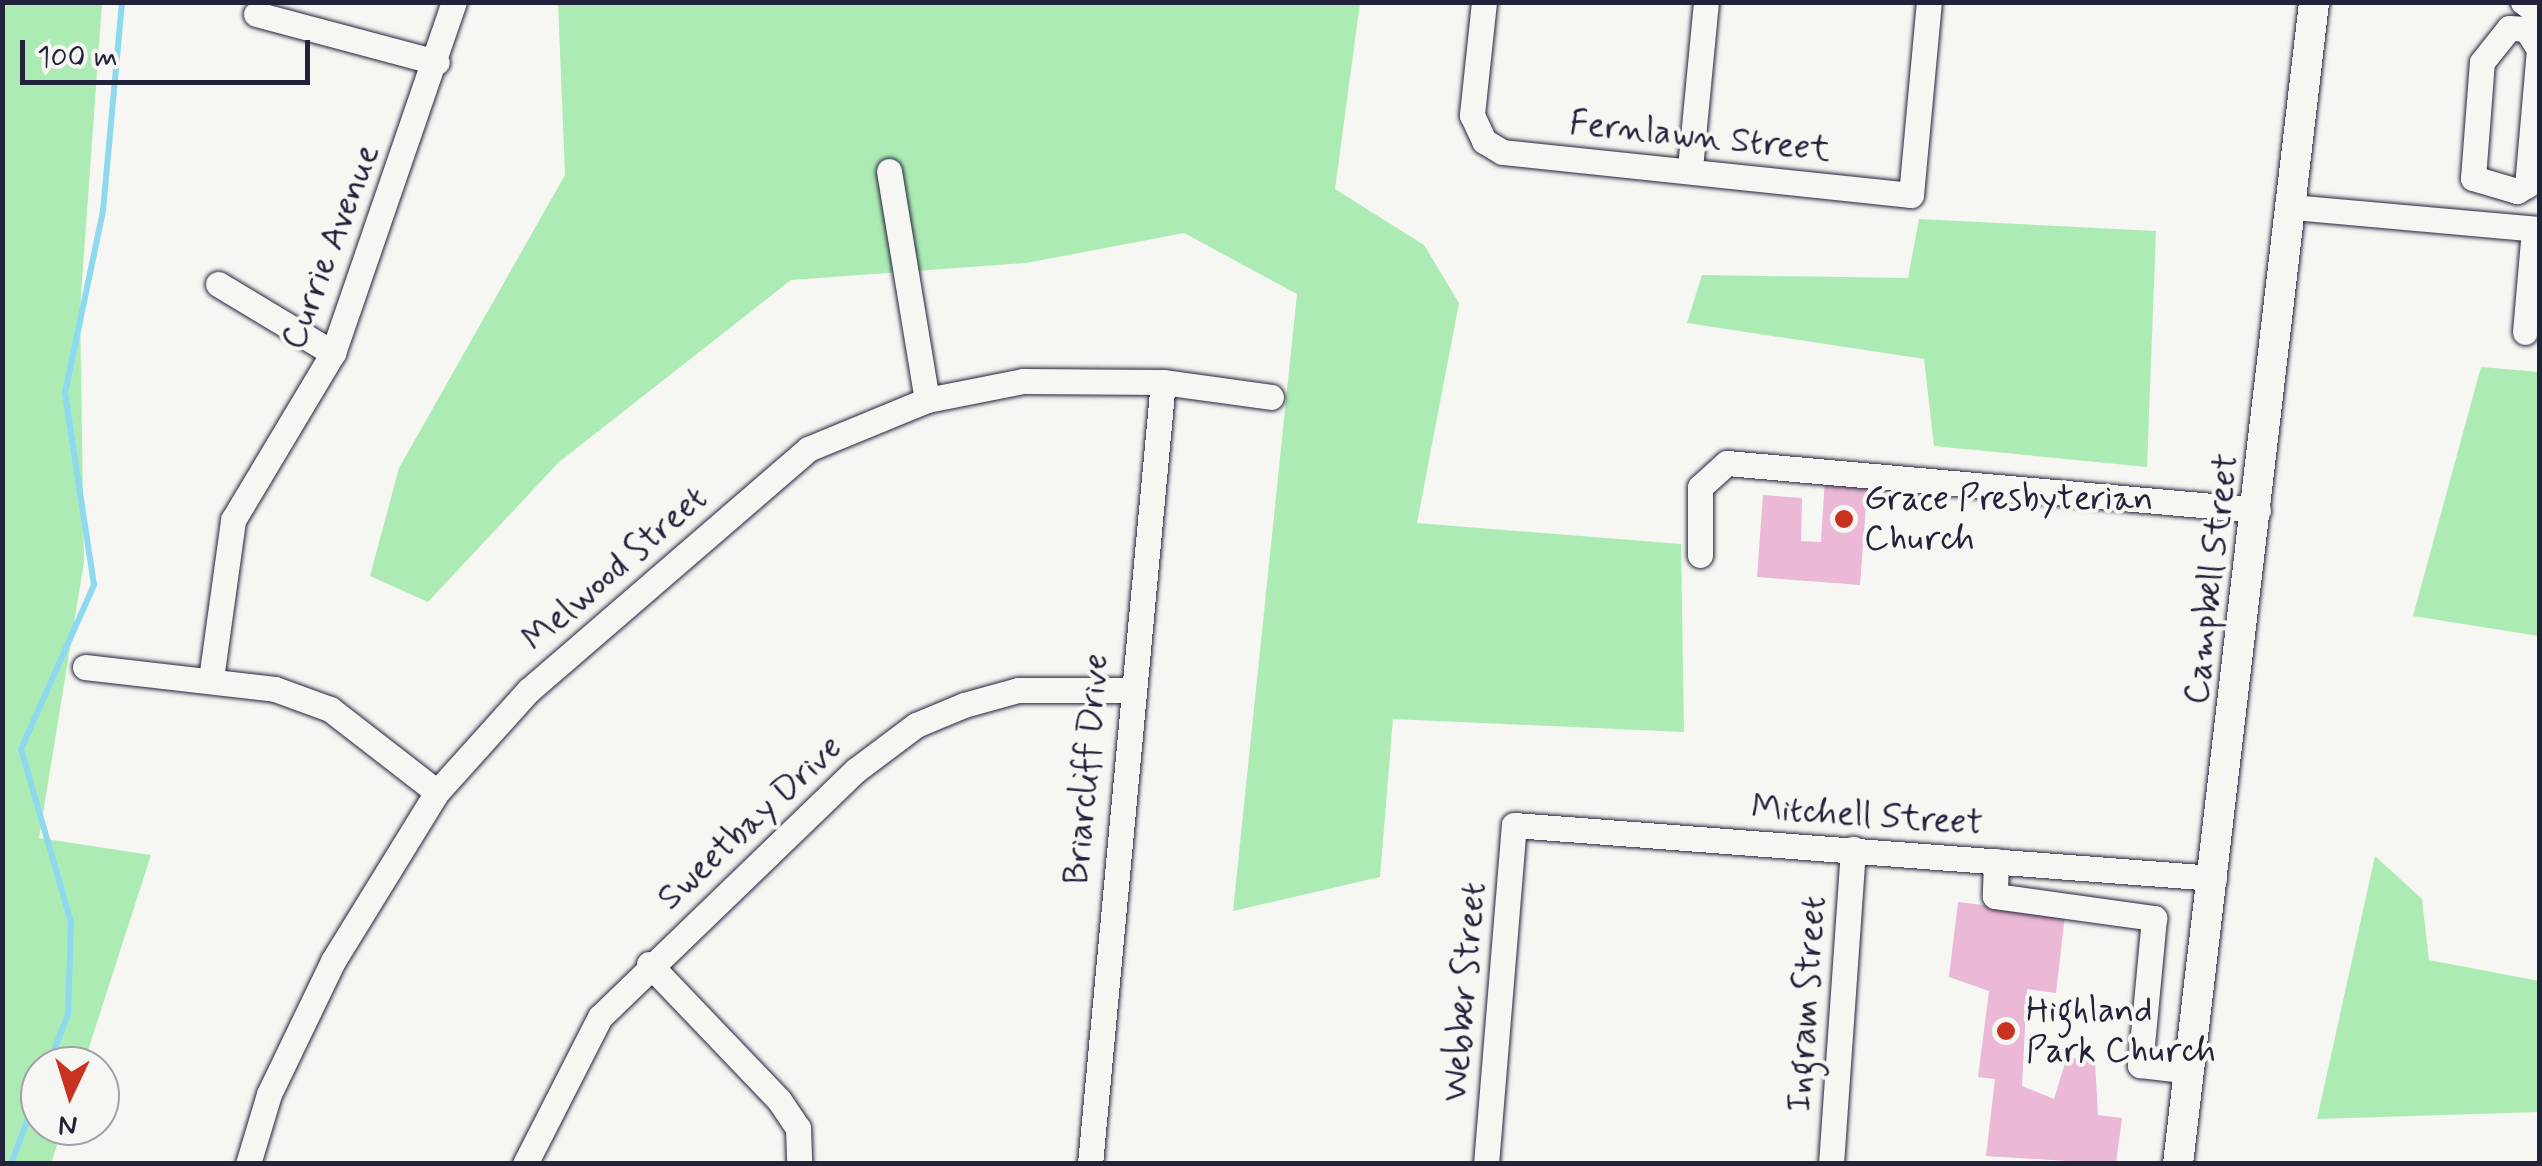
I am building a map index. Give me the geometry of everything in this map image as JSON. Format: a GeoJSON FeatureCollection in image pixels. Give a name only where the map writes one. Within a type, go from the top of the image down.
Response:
{"type":"FeatureCollection","features":[{"type":"Feature","properties":{"kind":"main road","name":"Campbell Street"},"geometry":{"type":"LineString","coordinates":[[2178,1164],[2258,510],[2314,2]]}},
{"type":"Feature","properties":{"kind":"street","name":"Currie Avenue"},"geometry":{"type":"LineString","coordinates":[[212,679],[233,520],[333,354],[437,62],[454,2]]}},
{"type":"Feature","properties":{"kind":"street","name":"Fernlawn Street"},"geometry":{"type":"LineString","coordinates":[[1484,2],[1472,115],[1484,141],[1502,152],[1690,168],[1911,195],[1929,2]]}},
{"type":"Feature","properties":{"kind":"street"},"geometry":{"type":"LineString","coordinates":[[1690,168],[1706,2]]}},
{"type":"Feature","properties":{"kind":"street"},"geometry":{"type":"LineString","coordinates":[[2531,13],[2539,63],[2527,185],[2481,187],[2473,178],[2482,62],[2497,34],[2531,13]]}},
{"type":"Feature","properties":{"kind":"street"},"geometry":{"type":"LineString","coordinates":[[256,14],[437,62]]}},
{"type":"Feature","properties":{"kind":"street"},"geometry":{"type":"LineString","coordinates":[[889,171],[927,400]]}},
{"type":"Feature","properties":{"kind":"street"},"geometry":{"type":"LineString","coordinates":[[2292,207],[2537,229],[2525,332]]}},
{"type":"Feature","properties":{"kind":"street"},"geometry":{"type":"LineString","coordinates":[[218,284],[333,354]]}},
{"type":"Feature","properties":{"kind":"street","name":"Melwood Street"},"geometry":{"type":"LineString","coordinates":[[248,1164],[269,1094],[333,961],[437,792],[529,690],[808,449],[927,400],[1023,382],[1163,382],[1271,397]]}},
{"type":"Feature","properties":{"kind":"street","name":"Briarcliff Drive"},"geometry":{"type":"LineString","coordinates":[[1090,1164],[1128,690],[1163,382]]}},
{"type":"Feature","properties":{"kind":"street"},"geometry":{"type":"LineString","coordinates":[[1700,555],[1700,487],[1727,463],[2258,510]]}},
{"type":"Feature","properties":{"kind":"street"},"geometry":{"type":"LineString","coordinates":[[84,668],[212,679],[330,709],[437,792]]}},
{"type":"Feature","properties":{"kind":"street","name":"Sweetbay Drive"},"geometry":{"type":"LineString","coordinates":[[525,1164],[600,1017],[649,964],[916,725],[1018,690],[1128,690]]}},
{"type":"Feature","properties":{"kind":"street","name":"Mitchell Street"},"geometry":{"type":"LineString","coordinates":[[1514,825],[2214,878]]}},
{"type":"Feature","properties":{"kind":"street","name":"Webber Street"},"geometry":{"type":"LineString","coordinates":[[1486,1164],[1514,825]]}},
{"type":"Feature","properties":{"kind":"street","name":"Ingram Street"},"geometry":{"type":"LineString","coordinates":[[1831,1164],[1853,849]]}},
{"type":"Feature","properties":{"kind":"street"},"geometry":{"type":"LineString","coordinates":[[1996,861],[1996,896],[2154,918],[2140,1064],[2190,1070]]}},
{"type":"Feature","properties":{"kind":"street"},"geometry":{"type":"LineString","coordinates":[[649,964],[779,1100],[798,1128],[798,1164]]}},
{"type":"Feature","properties":{"kind":"green space"},"geometry":{"type":"Polygon","coordinates":[[[2,3],[102,3],[80,309],[84,562],[39,838],[151,855],[89,1046],[20,1046],[20,1146],[57,1146],[51,1164],[2,1163],[2,3]]]}},
{"type":"Feature","properties":{"kind":"green space"},"geometry":{"type":"Polygon","coordinates":[[[558,3],[1360,3],[1335,189],[1424,245],[1459,303],[1417,523],[1681,544],[1684,732],[1393,719],[1380,877],[1233,911],[1297,294],[1184,233],[1026,263],[791,280],[559,462],[428,602],[370,576],[399,468],[565,175],[558,3]]]}},
{"type":"Feature","properties":{"kind":"green space"},"geometry":{"type":"Polygon","coordinates":[[[1919,219],[2156,231],[2147,467],[1934,446],[1924,359],[1687,323],[1702,275],[1908,278],[1919,219]]]}},
{"type":"Feature","properties":{"kind":"green space"},"geometry":{"type":"Polygon","coordinates":[[[2481,367],[2539,372],[2539,636],[2413,616],[2481,367]]]}},
{"type":"Feature","properties":{"kind":"green space"},"geometry":{"type":"Polygon","coordinates":[[[2375,856],[2422,899],[2429,960],[2539,981],[2539,1112],[2317,1119],[2375,856]]]}},
{"type":"Feature","properties":{"kind":"building","name":"Grace Presbyterian Church"},"geometry":{"type":"Polygon","coordinates":[[[1825,477],[1868,480],[1860,585],[1757,577],[1763,495],[1802,498],[1801,541],[1821,542],[1825,477]]]}},
{"type":"Feature","properties":{"kind":"building","name":"Highland Park Church"},"geometry":{"type":"Polygon","coordinates":[[[1958,902],[2065,915],[2056,993],[2027,989],[2022,1086],[2054,1099],[2067,1057],[2095,1061],[2098,1115],[2122,1118],[2116,1164],[1986,1156],[1995,1079],[1978,1077],[1989,991],[1949,977],[1958,902]]]}},
{"type":"Feature","properties":{"kind":"waterway"},"geometry":{"type":"LineString","coordinates":[[56,1046],[68,1014],[71,922],[21,749],[94,585],[65,393],[103,211],[122,2]]}},
{"type":"Feature","properties":{"kind":"waterway"},"geometry":{"type":"LineString","coordinates":[[11,1164],[20,1140]]}},
{"type":"Feature","properties":{"kind":"place","name":"Grace Presbyterian Church"},"geometry":{"type":"Point","coordinates":[1844,519]}},
{"type":"Feature","properties":{"kind":"place","name":"Highland Park Church"},"geometry":{"type":"Point","coordinates":[2006,1031]}}]}
